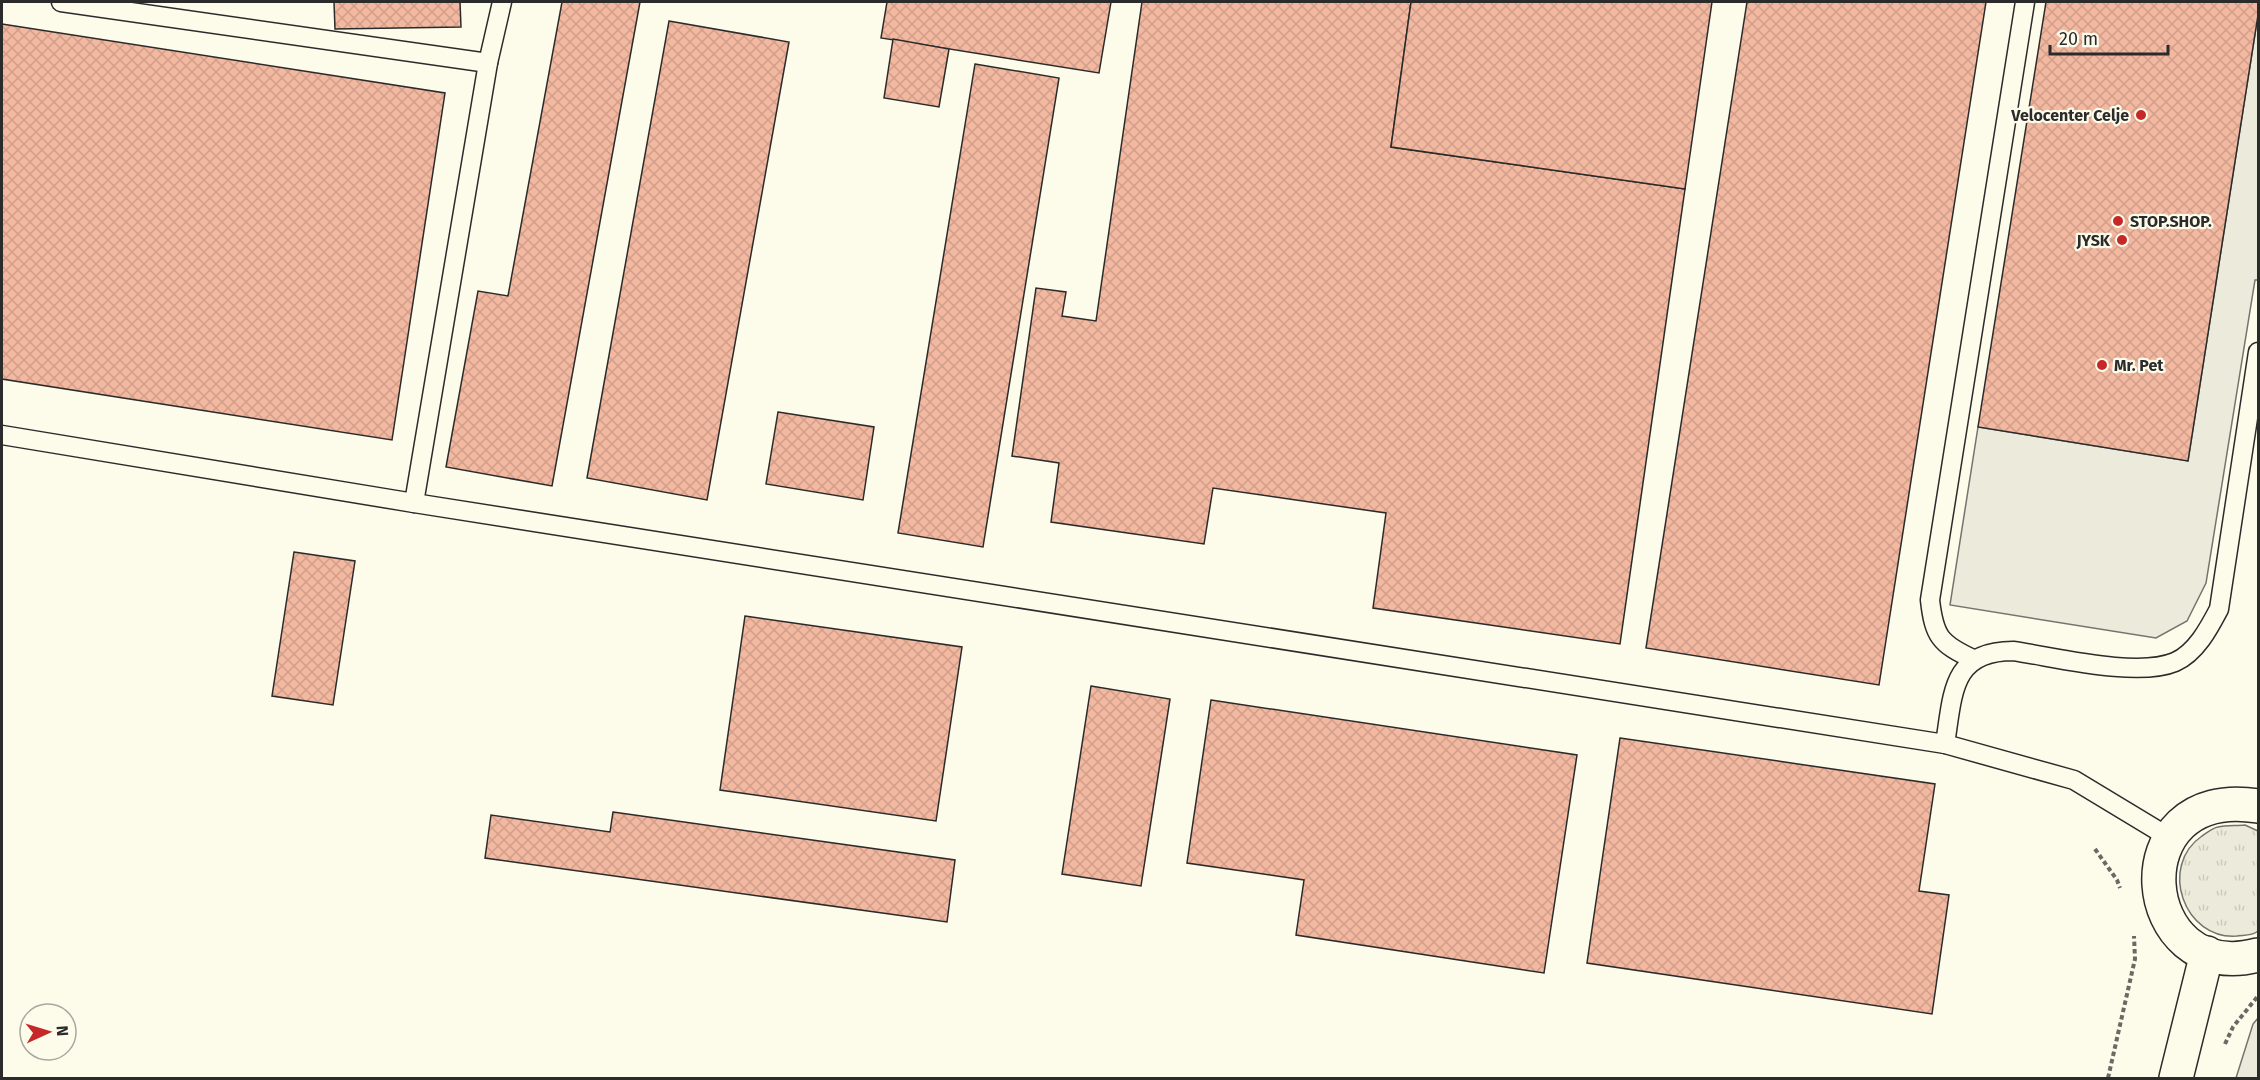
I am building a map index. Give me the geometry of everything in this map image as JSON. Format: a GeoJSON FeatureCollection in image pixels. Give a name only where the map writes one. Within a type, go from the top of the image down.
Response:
{"type":"FeatureCollection","features":[{"type":"Feature","properties":{"kind":"street"},"geometry":{"type":"LineString","coordinates":[[2259,806],[2235,802],[2209,806],[2187,819],[2170,838],[2161,859],[2158,882],[2161,904],[2171,925],[2187,942],[2206,953],[2226,958],[2246,958],[2259,955]]}},
{"type":"Feature","properties":{"kind":"street"},"geometry":{"type":"LineString","coordinates":[[2176,1078],[2206,953]]}},
{"type":"Feature","properties":{"kind":"lane"},"geometry":{"type":"LineString","coordinates":[[61,2],[488,63]]}},
{"type":"Feature","properties":{"kind":"lane"},"geometry":{"type":"LineString","coordinates":[[414,503],[488,63],[502,2]]}},
{"type":"Feature","properties":{"kind":"lane"},"geometry":{"type":"LineString","coordinates":[[1973,659],[1948,648],[1933,627],[1930,600],[2025,2]]}},
{"type":"Feature","properties":{"kind":"lane"},"geometry":{"type":"LineString","coordinates":[[1945,744],[1956,680],[1973,659],[1996,651],[2013,651],[2142,670],[2176,662],[2202,639],[2219,609],[2259,352]]}},
{"type":"Feature","properties":{"kind":"lane"},"geometry":{"type":"LineString","coordinates":[[2,435],[414,503],[1945,744],[2074,780],[2170,838]]}},
{"type":"Feature","properties":{"kind":"path"},"geometry":{"type":"LineString","coordinates":[[2095,849],[2117,880],[2121,890]]}},
{"type":"Feature","properties":{"kind":"path"},"geometry":{"type":"LineString","coordinates":[[2108,1078],[2135,959],[2134,930]]}},
{"type":"Feature","properties":{"kind":"path"},"geometry":{"type":"LineString","coordinates":[[2224,1046],[2233,1027],[2259,996]]}},
{"type":"Feature","properties":{"kind":"green space"},"geometry":{"type":"Polygon","coordinates":[[[2245,825],[2258,831],[2258,931],[2251,935],[2218,934],[2203,926],[2191,914],[2183,899],[2180,882],[2181,865],[2189,849],[2212,829],[2221,826],[2245,825]]]}},
{"type":"Feature","properties":{"kind":"shaded area"},"geometry":{"type":"Polygon","coordinates":[[[2258,15],[2258,280],[2255,280],[2206,583],[2187,621],[2156,638],[1950,605],[1978,427],[2188,461],[2258,15]]]}},
{"type":"Feature","properties":{"kind":"shaded area"},"geometry":{"type":"Polygon","coordinates":[[[2258,1018],[2258,1078],[2236,1078],[2253,1024],[2258,1018]]]}},
{"type":"Feature","properties":{"kind":"building"},"geometry":{"type":"Polygon","coordinates":[[[334,2],[460,2],[461,27],[335,29],[334,2]]]}},
{"type":"Feature","properties":{"kind":"building"},"geometry":{"type":"Polygon","coordinates":[[[562,2],[640,2],[552,486],[446,467],[478,291],[508,296],[562,2]]]}},
{"type":"Feature","properties":{"kind":"building"},"geometry":{"type":"Polygon","coordinates":[[[887,2],[1111,2],[1099,73],[881,38],[887,2]]]}},
{"type":"Feature","properties":{"kind":"building"},"geometry":{"type":"Polygon","coordinates":[[[1142,2],[1411,2],[1391,147],[1685,189],[1620,644],[1373,608],[1386,513],[1213,488],[1204,544],[1051,522],[1059,463],[1012,456],[1036,288],[1066,292],[1062,316],[1096,321],[1142,2]]]}},
{"type":"Feature","properties":{"kind":"building"},"geometry":{"type":"Polygon","coordinates":[[[1411,2],[1712,2],[1685,189],[1391,147],[1411,2]]]}},
{"type":"Feature","properties":{"kind":"building"},"geometry":{"type":"Polygon","coordinates":[[[1747,2],[1986,2],[1879,685],[1646,648],[1747,2]]]}},
{"type":"Feature","properties":{"kind":"building","name":"STOP.SHOP."},"geometry":{"type":"Polygon","coordinates":[[[2046,2],[2258,2],[2258,15],[2188,461],[1978,427],[2046,2]]]}},
{"type":"Feature","properties":{"kind":"building"},"geometry":{"type":"Polygon","coordinates":[[[669,21],[789,42],[707,500],[587,478],[669,21]]]}},
{"type":"Feature","properties":{"kind":"building"},"geometry":{"type":"Polygon","coordinates":[[[2,24],[445,93],[392,440],[2,379],[2,24]]]}},
{"type":"Feature","properties":{"kind":"building"},"geometry":{"type":"Polygon","coordinates":[[[893,39],[949,49],[939,107],[884,98],[893,39]]]}},
{"type":"Feature","properties":{"kind":"building"},"geometry":{"type":"Polygon","coordinates":[[[975,64],[1059,78],[983,547],[898,533],[975,64]]]}},
{"type":"Feature","properties":{"kind":"building"},"geometry":{"type":"Polygon","coordinates":[[[778,412],[874,427],[863,500],[766,484],[778,412]]]}},
{"type":"Feature","properties":{"kind":"building"},"geometry":{"type":"Polygon","coordinates":[[[294,552],[355,561],[333,705],[272,696],[294,552]]]}},
{"type":"Feature","properties":{"kind":"building"},"geometry":{"type":"Polygon","coordinates":[[[745,616],[962,647],[936,821],[720,790],[745,616]]]}},
{"type":"Feature","properties":{"kind":"building"},"geometry":{"type":"Polygon","coordinates":[[[1091,686],[1170,699],[1141,886],[1062,874],[1091,686]]]}},
{"type":"Feature","properties":{"kind":"building"},"geometry":{"type":"Polygon","coordinates":[[[1211,700],[1577,755],[1544,973],[1296,935],[1304,880],[1187,863],[1211,700]]]}},
{"type":"Feature","properties":{"kind":"building"},"geometry":{"type":"Polygon","coordinates":[[[1620,738],[1935,784],[1919,891],[1949,895],[1932,1014],[1587,963],[1620,738]]]}},
{"type":"Feature","properties":{"kind":"building"},"geometry":{"type":"Polygon","coordinates":[[[613,812],[955,860],[947,922],[485,858],[491,815],[610,832],[613,812]]]}},
{"type":"Feature","properties":{"kind":"place","name":"Velocenter Celje"},"geometry":{"type":"Point","coordinates":[2141,115]}},
{"type":"Feature","properties":{"kind":"place","name":"STOP.SHOP."},"geometry":{"type":"Point","coordinates":[2118,221]}},
{"type":"Feature","properties":{"kind":"place","name":"JYSK"},"geometry":{"type":"Point","coordinates":[2122,240]}},
{"type":"Feature","properties":{"kind":"place","name":"Mr. Pet"},"geometry":{"type":"Point","coordinates":[2102,365]}}]}
